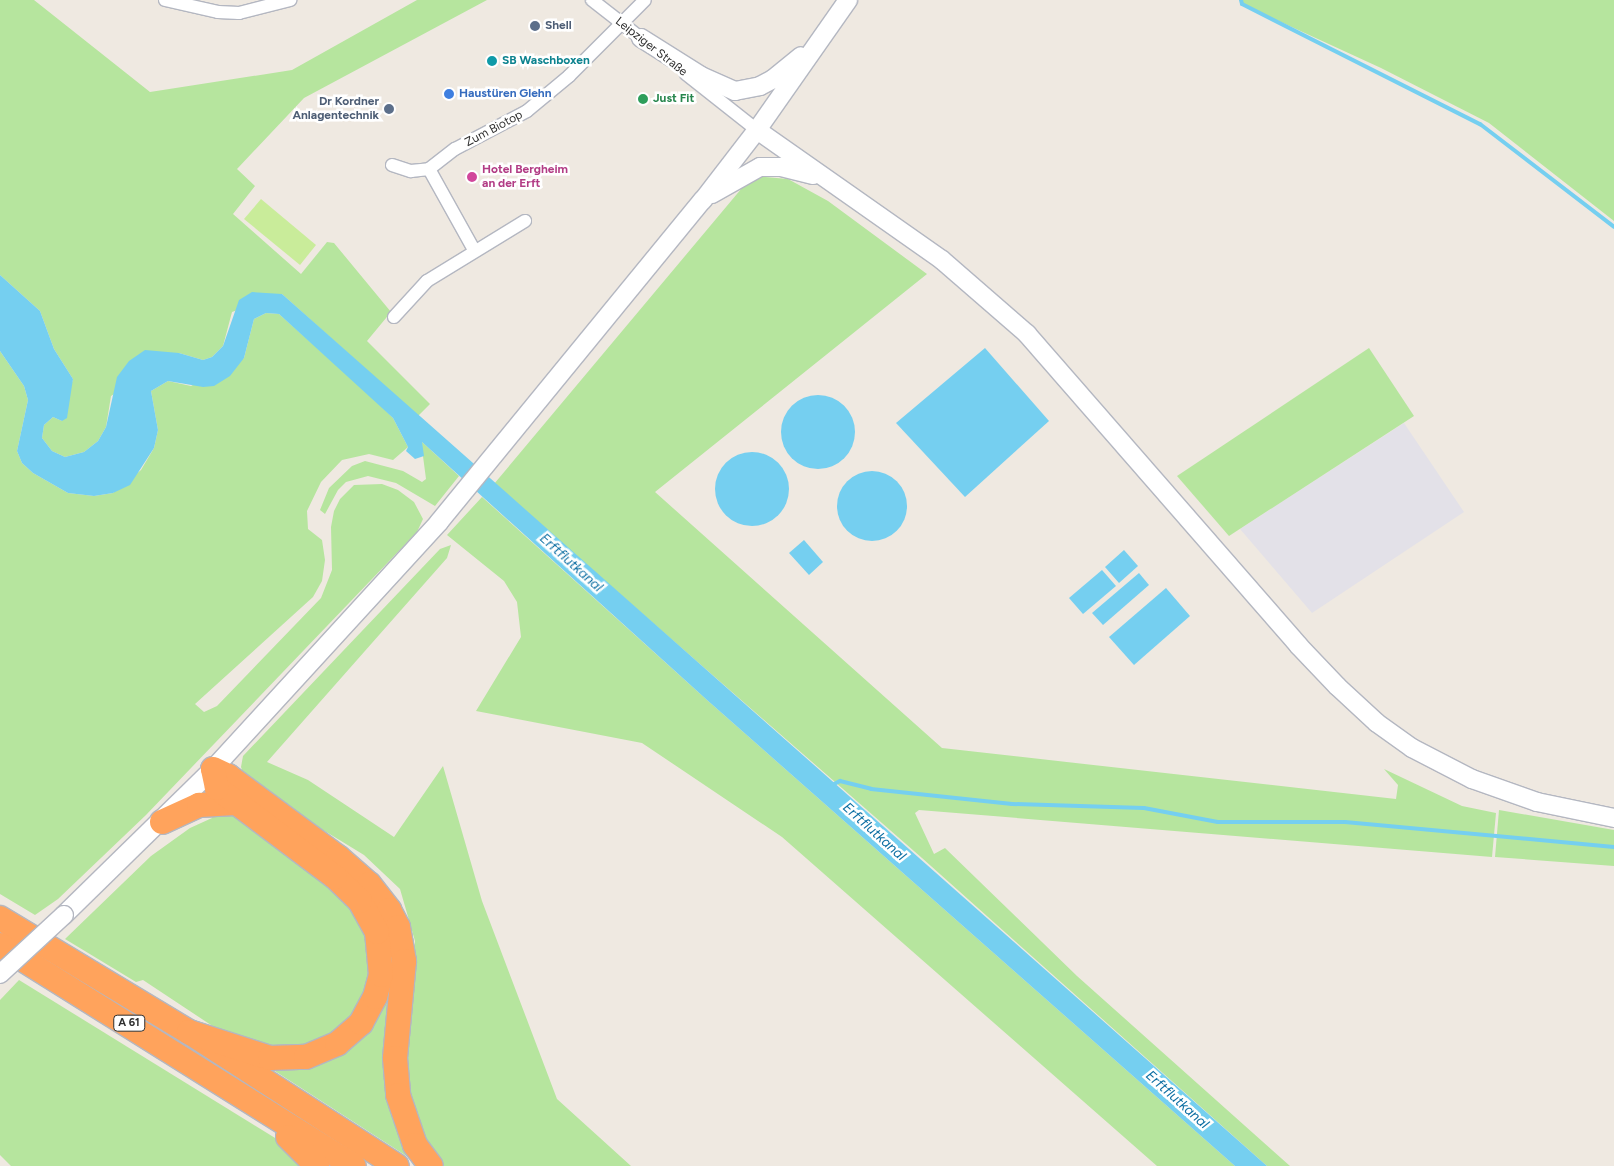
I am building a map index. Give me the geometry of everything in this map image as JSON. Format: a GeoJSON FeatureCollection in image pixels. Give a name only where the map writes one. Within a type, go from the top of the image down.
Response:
{"type":"FeatureCollection","features":[{"type":"Feature","properties":{"kind":"highway"},"geometry":{"type":"LineString","coordinates":[[189,1032],[270,1058],[306,1057],[337,1044],[361,1023],[375,998],[381,975],[381,948],[377,932],[360,900],[335,877],[234,803],[217,788],[213,769]]}},
{"type":"Feature","properties":{"kind":"highway"},"geometry":{"type":"LineString","coordinates":[[213,769],[228,776],[338,857],[369,884],[390,910],[398,926],[404,961],[395,1058],[398,1095],[415,1145],[431,1166]]}},
{"type":"Feature","properties":{"kind":"highway"},"geometry":{"type":"LineString","coordinates":[[162,822],[199,805],[234,803]]}},
{"type":"Feature","properties":{"kind":"highway","name":"A 61"},"geometry":{"type":"LineString","coordinates":[[0,918],[189,1032],[397,1166]]}},
{"type":"Feature","properties":{"kind":"highway","name":"A 61"},"geometry":{"type":"LineString","coordinates":[[0,945],[256,1103],[354,1166]]}},
{"type":"Feature","properties":{"kind":"highway"},"geometry":{"type":"LineString","coordinates":[[256,1103],[317,1166]]}},
{"type":"Feature","properties":{"kind":"main road"},"geometry":{"type":"LineString","coordinates":[[0,974],[162,822],[381,588],[462,495],[703,200],[757,130],[848,0]]}},
{"type":"Feature","properties":{"kind":"main road"},"geometry":{"type":"LineString","coordinates":[[641,38],[701,76],[736,91],[760,86],[773,79],[818,41]]}},
{"type":"Feature","properties":{"kind":"main road"},"geometry":{"type":"LineString","coordinates":[[757,130],[942,260],[1027,334],[1298,645],[1377,723],[1412,748],[1472,779],[1537,802],[1614,818]]}},
{"type":"Feature","properties":{"kind":"main road"},"geometry":{"type":"LineString","coordinates":[[703,200],[760,167],[781,167],[825,178]]}},
{"type":"Feature","properties":{"kind":"street"},"geometry":{"type":"LineString","coordinates":[[165,0],[218,12],[240,12],[290,0]]}},
{"type":"Feature","properties":{"kind":"street","name":"Leipziger Straße"},"geometry":{"type":"LineString","coordinates":[[592,0],[757,130]]}},
{"type":"Feature","properties":{"kind":"street","name":"Zum Biotop"},"geometry":{"type":"LineString","coordinates":[[428,168],[455,149],[527,112],[569,76],[644,0]]}},
{"type":"Feature","properties":{"kind":"street"},"geometry":{"type":"LineString","coordinates":[[392,165],[411,171],[428,168],[474,250]]}},
{"type":"Feature","properties":{"kind":"street"},"geometry":{"type":"LineString","coordinates":[[394,317],[427,281],[474,250],[525,221]]}},
{"type":"Feature","properties":{"kind":"shaded area"},"geometry":{"type":"Polygon","coordinates":[[[1404,423],[1464,512],[1312,613],[1240,529],[1404,423]]]}},
{"type":"Feature","properties":{"kind":"green space"},"geometry":{"type":"Polygon","coordinates":[[[0,0],[34,0],[150,92],[292,70],[417,0],[487,0],[304,98],[237,169],[255,186],[233,214],[301,274],[327,242],[334,243],[391,312],[367,341],[430,404],[418,416],[282,294],[232,312],[223,346],[212,357],[203,360],[179,353],[111,396],[106,427],[98,441],[84,452],[65,457],[52,451],[42,438],[44,425],[53,417],[62,421],[73,379],[54,349],[40,311],[0,275],[0,0]]]}},
{"type":"Feature","properties":{"kind":"green space"},"geometry":{"type":"Polygon","coordinates":[[[1241,0],[1614,0],[1614,221],[1489,123],[1381,68],[1242,4],[1241,0]]]}},
{"type":"Feature","properties":{"kind":"green space"},"geometry":{"type":"Polygon","coordinates":[[[752,176],[788,179],[828,201],[927,274],[655,492],[942,748],[1396,799],[1398,785],[1384,769],[1462,806],[1496,813],[1492,857],[919,810],[915,813],[934,854],[945,848],[1077,976],[1290,1166],[1267,1166],[922,858],[494,484],[752,176]]]}},
{"type":"Feature","properties":{"kind":"green space"},"geometry":{"type":"Polygon","coordinates":[[[261,199],[316,245],[300,265],[244,219],[261,199]]]}},
{"type":"Feature","properties":{"kind":"green space"},"geometry":{"type":"Polygon","coordinates":[[[266,313],[279,314],[374,399],[393,418],[408,447],[393,460],[369,454],[342,460],[321,482],[307,511],[308,529],[322,540],[325,560],[322,581],[313,597],[195,704],[204,712],[217,706],[321,598],[332,570],[331,527],[334,511],[340,499],[354,485],[382,484],[398,490],[414,502],[423,519],[417,532],[146,815],[58,899],[35,915],[0,894],[0,351],[24,386],[28,400],[17,451],[22,463],[33,473],[68,493],[94,496],[113,493],[141,470],[154,448],[158,430],[151,391],[168,381],[191,386],[244,358],[254,319],[266,313]]]}},
{"type":"Feature","properties":{"kind":"green space"},"geometry":{"type":"Polygon","coordinates":[[[1369,348],[1414,416],[1229,536],[1177,476],[1369,348]]]}},
{"type":"Feature","properties":{"kind":"green space"},"geometry":{"type":"Polygon","coordinates":[[[421,441],[459,476],[435,506],[396,483],[368,476],[346,482],[338,490],[325,514],[320,510],[329,488],[352,466],[365,461],[403,471],[422,482],[426,479],[421,441]]]}},
{"type":"Feature","properties":{"kind":"green space"},"geometry":{"type":"Polygon","coordinates":[[[482,497],[707,700],[1235,1166],[1157,1166],[782,837],[642,743],[476,711],[521,637],[517,602],[504,581],[447,535],[482,497]]]}},
{"type":"Feature","properties":{"kind":"green space"},"geometry":{"type":"Polygon","coordinates":[[[451,545],[447,558],[267,762],[308,780],[394,837],[443,766],[482,901],[557,1099],[631,1166],[439,1166],[421,1139],[404,1077],[415,941],[400,889],[364,855],[269,797],[245,778],[241,767],[243,756],[440,549],[451,545]]]}},
{"type":"Feature","properties":{"kind":"green space"},"geometry":{"type":"Polygon","coordinates":[[[215,808],[228,809],[333,882],[365,918],[375,968],[349,1029],[292,1053],[220,1031],[143,980],[136,982],[65,939],[151,856],[190,828],[212,818],[215,808]]]}},
{"type":"Feature","properties":{"kind":"green space"},"geometry":{"type":"Polygon","coordinates":[[[1499,810],[1614,830],[1614,866],[1495,857],[1499,810]]]}},
{"type":"Feature","properties":{"kind":"green space"},"geometry":{"type":"Polygon","coordinates":[[[383,934],[397,945],[394,1017],[422,1166],[264,1064],[356,1038],[383,934]]]}},
{"type":"Feature","properties":{"kind":"green space"},"geometry":{"type":"Polygon","coordinates":[[[19,980],[293,1149],[310,1166],[11,1166],[0,1155],[0,1000],[19,980]]]}},
{"type":"Feature","properties":{"kind":"water","name":"Erftflutkanal"},"geometry":{"type":"Polygon","coordinates":[[[0,275],[40,311],[54,349],[73,379],[67,418],[62,421],[53,417],[44,425],[42,438],[52,451],[65,457],[84,452],[98,441],[106,427],[117,377],[129,361],[145,350],[179,353],[203,360],[212,357],[223,346],[239,300],[252,292],[282,294],[1267,1166],[1235,1166],[707,700],[422,442],[424,456],[415,459],[406,451],[408,447],[393,418],[279,314],[266,313],[254,319],[244,358],[230,376],[214,386],[203,387],[168,381],[151,391],[158,430],[154,448],[130,485],[113,493],[94,496],[68,493],[33,473],[22,463],[17,451],[28,400],[24,386],[0,351],[0,275]]]}},
{"type":"Feature","properties":{"kind":"water"},"geometry":{"type":"Polygon","coordinates":[[[985,348],[1049,421],[965,497],[896,423],[985,348]]]}},
{"type":"Feature","properties":{"kind":"water"},"geometry":{"type":"Polygon","coordinates":[[[818,395],[839,401],[849,411],[855,432],[849,453],[839,463],[818,469],[797,463],[787,453],[781,432],[787,411],[797,401],[818,395]]]}},
{"type":"Feature","properties":{"kind":"water"},"geometry":{"type":"Polygon","coordinates":[[[752,452],[773,458],[783,468],[789,489],[783,510],[773,520],[752,526],[731,520],[721,510],[715,489],[721,468],[731,458],[752,452]]]}},
{"type":"Feature","properties":{"kind":"water"},"geometry":{"type":"Polygon","coordinates":[[[872,471],[891,477],[901,487],[907,506],[901,525],[891,535],[872,541],[853,535],[843,525],[837,506],[843,487],[853,477],[872,471]]]}},
{"type":"Feature","properties":{"kind":"water"},"geometry":{"type":"Polygon","coordinates":[[[804,540],[823,562],[809,575],[789,553],[804,540]]]}},
{"type":"Feature","properties":{"kind":"water"},"geometry":{"type":"Polygon","coordinates":[[[1124,550],[1138,566],[1119,583],[1105,567],[1124,550]]]}},
{"type":"Feature","properties":{"kind":"water"},"geometry":{"type":"Polygon","coordinates":[[[1102,570],[1116,586],[1083,614],[1069,598],[1102,570]]]}},
{"type":"Feature","properties":{"kind":"water"},"geometry":{"type":"Polygon","coordinates":[[[1139,573],[1149,585],[1103,625],[1092,613],[1139,573]]]}},
{"type":"Feature","properties":{"kind":"water"},"geometry":{"type":"Polygon","coordinates":[[[1166,588],[1190,616],[1134,665],[1109,637],[1166,588]]]}},
{"type":"Feature","properties":{"kind":"waterway"},"geometry":{"type":"LineString","coordinates":[[1241,0],[1242,4],[1480,124],[1614,227]]}},
{"type":"Feature","properties":{"kind":"waterway"},"geometry":{"type":"LineString","coordinates":[[832,785],[840,781],[871,789],[1012,804],[1144,808],[1218,822],[1345,822],[1614,847]]}},
{"type":"Feature","properties":{"kind":"place","name":"Shell"},"geometry":{"type":"Point","coordinates":[535,26]}},
{"type":"Feature","properties":{"kind":"place","name":"SB Waschboxen"},"geometry":{"type":"Point","coordinates":[492,61]}},
{"type":"Feature","properties":{"kind":"place","name":"Haustüren Glehn"},"geometry":{"type":"Point","coordinates":[449,94]}},
{"type":"Feature","properties":{"kind":"place","name":"Just Fit"},"geometry":{"type":"Point","coordinates":[643,99]}},
{"type":"Feature","properties":{"kind":"place","name":"Dr Kordner Anlagentechnik"},"geometry":{"type":"Point","coordinates":[389,109]}},
{"type":"Feature","properties":{"kind":"place","name":"Hotel Bergheim an der Erft"},"geometry":{"type":"Point","coordinates":[472,177]}}]}
